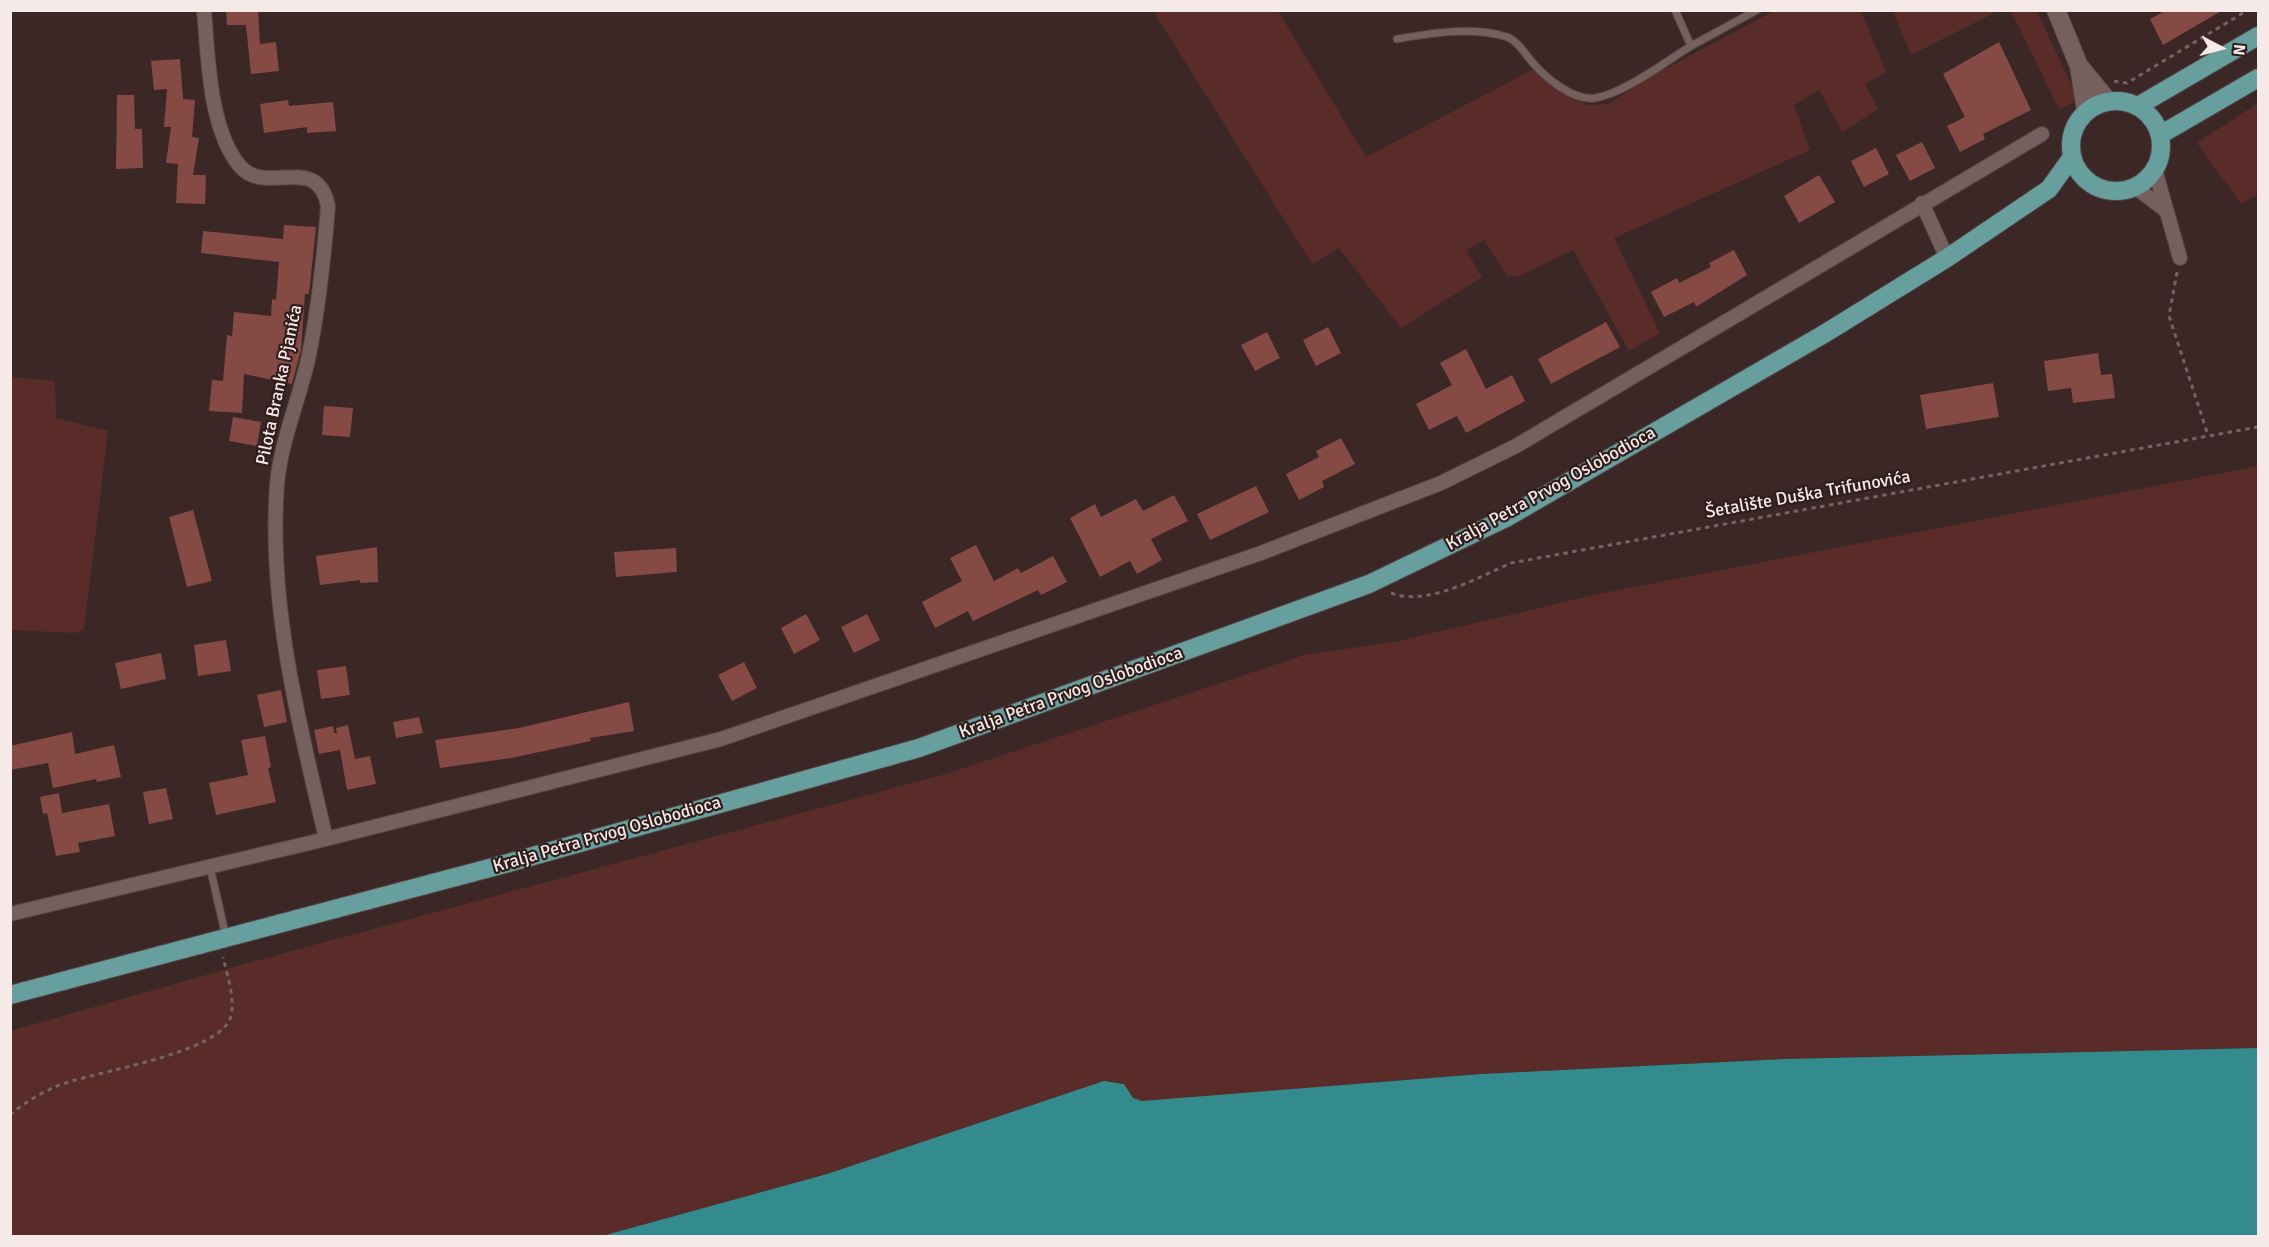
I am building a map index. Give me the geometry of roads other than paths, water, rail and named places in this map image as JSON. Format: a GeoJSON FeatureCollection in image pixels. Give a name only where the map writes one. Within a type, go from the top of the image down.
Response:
{"type":"FeatureCollection","features":[{"type":"Feature","properties":{"kind":"main road"},"geometry":{"type":"LineString","coordinates":[[2138,106],[2259,36]]}},
{"type":"Feature","properties":{"kind":"main road"},"geometry":{"type":"LineString","coordinates":[[2160,135],[2259,78]]}},
{"type":"Feature","properties":{"kind":"main road"},"geometry":{"type":"LineString","coordinates":[[2108,101],[2126,101],[2138,106],[2152,118],[2160,135],[2161,153],[2155,170],[2135,188],[2111,191],[2088,182],[2078,171],[2072,157],[2073,132],[2086,111],[2108,101]]}},
{"type":"Feature","properties":{"kind":"main road","name":"Kralja Petra Prvog Oslobodioca"},"geometry":{"type":"LineString","coordinates":[[10,995],[501,865],[919,748],[1370,584],[1506,518],[1824,334],[1947,258],[2049,189],[2072,157]]}},
{"type":"Feature","properties":{"kind":"main road","name":"Kralja Petra Prvog Oslobodioca"},"geometry":{"type":"LineString","coordinates":[[2049,189],[2088,182]]}},
{"type":"Feature","properties":{"kind":"street","name":"Pilota Branka Pjanića"},"geometry":{"type":"LineString","coordinates":[[204,10],[209,71],[221,134],[239,167],[255,176],[298,177],[315,180],[326,192],[328,206],[309,356],[281,458],[277,484],[280,624],[291,687],[326,839]]}},
{"type":"Feature","properties":{"kind":"street"},"geometry":{"type":"LineString","coordinates":[[2056,10],[2079,66],[2086,111]]}},
{"type":"Feature","properties":{"kind":"street"},"geometry":{"type":"LineString","coordinates":[[2079,66],[2108,101]]}},
{"type":"Feature","properties":{"kind":"street"},"geometry":{"type":"LineString","coordinates":[[10,914],[326,839],[721,739],[1261,553],[1441,483],[1516,446],[1922,203],[2042,134]]}},
{"type":"Feature","properties":{"kind":"street"},"geometry":{"type":"LineString","coordinates":[[2155,170],[2180,258]]}},
{"type":"Feature","properties":{"kind":"street"},"geometry":{"type":"LineString","coordinates":[[2135,188],[2165,210]]}},
{"type":"Feature","properties":{"kind":"street"},"geometry":{"type":"LineString","coordinates":[[1922,203],[1947,258]]}},
{"type":"Feature","properties":{"kind":"lane"},"geometry":{"type":"LineString","coordinates":[[1675,10],[1691,46]]}},
{"type":"Feature","properties":{"kind":"lane"},"geometry":{"type":"LineString","coordinates":[[1397,39],[1462,32],[1506,37],[1515,42],[1535,65],[1567,91],[1586,98],[1602,96],[1627,85],[1757,10]]}},
{"type":"Feature","properties":{"kind":"lane"},"geometry":{"type":"LineString","coordinates":[[210,867],[222,938]]}},
{"type":"Feature","properties":{"kind":"water"},"geometry":{"type":"Polygon","coordinates":[[[2258,1048],[2258,1236],[602,1236],[827,1174],[1104,1081],[1124,1084],[1133,1098],[1142,1101],[1481,1074],[1785,1059],[2258,1048]]]}}]}
